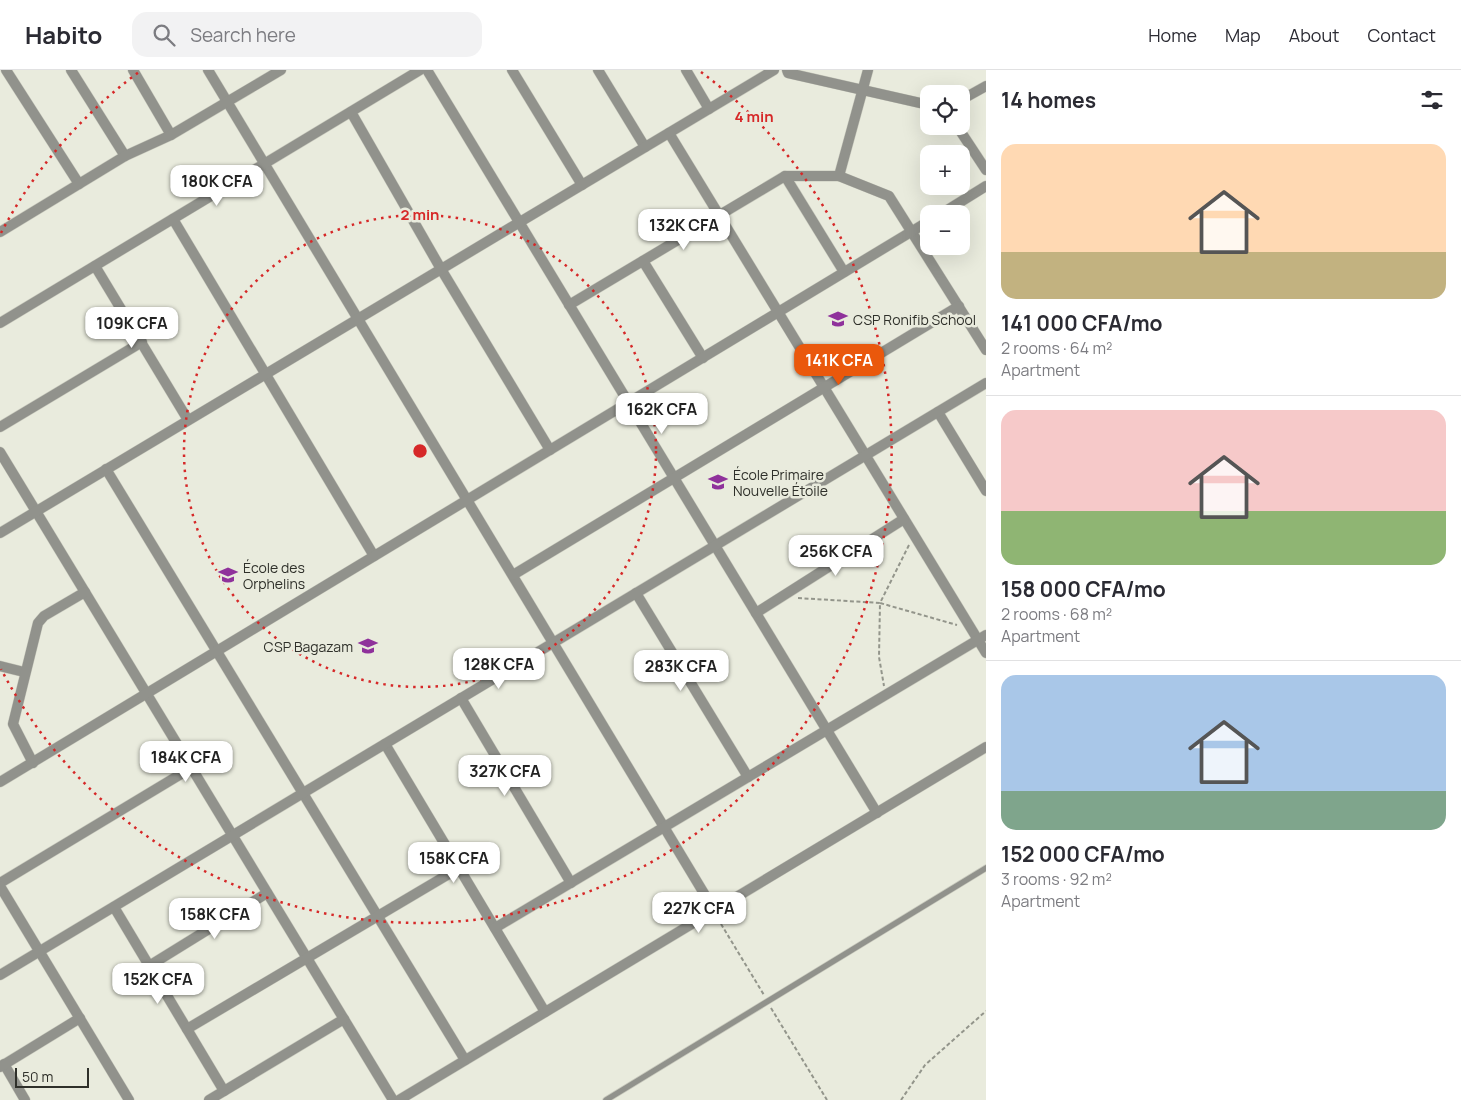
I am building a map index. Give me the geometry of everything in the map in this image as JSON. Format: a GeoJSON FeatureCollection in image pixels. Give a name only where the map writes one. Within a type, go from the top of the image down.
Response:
{"type":"FeatureCollection","features":[{"type":"Feature","properties":{"kind":"street"},"geometry":{"type":"LineString","coordinates":[[6,70],[79,184]]}},
{"type":"Feature","properties":{"kind":"street"},"geometry":{"type":"LineString","coordinates":[[71,70],[125,156]]}},
{"type":"Feature","properties":{"kind":"street"},"geometry":{"type":"LineString","coordinates":[[133,70],[172,135]]}},
{"type":"Feature","properties":{"kind":"street"},"geometry":{"type":"LineString","coordinates":[[208,70],[714,910]]}},
{"type":"Feature","properties":{"kind":"street"},"geometry":{"type":"LineString","coordinates":[[0,232],[125,156],[172,135],[281,70]]}},
{"type":"Feature","properties":{"kind":"street"},"geometry":{"type":"LineString","coordinates":[[0,323],[420,70]]}},
{"type":"Feature","properties":{"kind":"street"},"geometry":{"type":"LineString","coordinates":[[427,70],[876,813]]}},
{"type":"Feature","properties":{"kind":"street"},"geometry":{"type":"LineString","coordinates":[[512,70],[582,185]]}},
{"type":"Feature","properties":{"kind":"street"},"geometry":{"type":"LineString","coordinates":[[598,70],[645,147]]}},
{"type":"Feature","properties":{"kind":"street"},"geometry":{"type":"LineString","coordinates":[[686,70],[709,109]]}},
{"type":"Feature","properties":{"kind":"street"},"geometry":{"type":"LineString","coordinates":[[0,533],[774,70]]}},
{"type":"Feature","properties":{"kind":"street"},"geometry":{"type":"LineString","coordinates":[[787,70],[788,73],[920,103]]}},
{"type":"Feature","properties":{"kind":"street"},"geometry":{"type":"LineString","coordinates":[[838,176],[868,70]]}},
{"type":"Feature","properties":{"kind":"street"},"geometry":{"type":"LineString","coordinates":[[970,95],[986,86]]}},
{"type":"Feature","properties":{"kind":"street"},"geometry":{"type":"LineString","coordinates":[[350,112],[441,269],[550,450]]}},
{"type":"Feature","properties":{"kind":"street"},"geometry":{"type":"LineString","coordinates":[[669,133],[904,520],[971,628],[982,638],[986,653]]}},
{"type":"Feature","properties":{"kind":"street"},"geometry":{"type":"LineString","coordinates":[[963,135],[986,170]]}},
{"type":"Feature","properties":{"kind":"street"},"geometry":{"type":"LineString","coordinates":[[569,305],[786,176],[838,176],[889,196],[986,350]]}},
{"type":"Feature","properties":{"kind":"street"},"geometry":{"type":"LineString","coordinates":[[786,176],[844,272]]}},
{"type":"Feature","properties":{"kind":"street"},"geometry":{"type":"LineString","coordinates":[[955,205],[986,186]]}},
{"type":"Feature","properties":{"kind":"street"},"geometry":{"type":"LineString","coordinates":[[173,219],[374,556]]}},
{"type":"Feature","properties":{"kind":"street"},"geometry":{"type":"LineString","coordinates":[[0,782],[920,226]]}},
{"type":"Feature","properties":{"kind":"street"},"geometry":{"type":"LineString","coordinates":[[643,261],[703,358]]}},
{"type":"Feature","properties":{"kind":"street"},"geometry":{"type":"LineString","coordinates":[[95,266],[188,420]]}},
{"type":"Feature","properties":{"kind":"street"},"geometry":{"type":"LineString","coordinates":[[513,575],[959,306]]}},
{"type":"Feature","properties":{"kind":"street"},"geometry":{"type":"LineString","coordinates":[[0,427],[142,342]]}},
{"type":"Feature","properties":{"kind":"street"},"geometry":{"type":"LineString","coordinates":[[0,975],[986,383]]}},
{"type":"Feature","properties":{"kind":"street"},"geometry":{"type":"LineString","coordinates":[[938,412],[981,474],[986,491]]}},
{"type":"Feature","properties":{"kind":"street"},"geometry":{"type":"LineString","coordinates":[[0,452],[393,1100]]}},
{"type":"Feature","properties":{"kind":"street"},"geometry":{"type":"LineString","coordinates":[[106,469],[465,1060]]}},
{"type":"Feature","properties":{"kind":"street"},"geometry":{"type":"LineString","coordinates":[[756,613],[904,520]]}},
{"type":"Feature","properties":{"kind":"street"},"geometry":{"type":"LineString","coordinates":[[33,763],[13,724],[24,672],[40,619],[85,592]]}},
{"type":"Feature","properties":{"kind":"street"},"geometry":{"type":"LineString","coordinates":[[636,593],[748,777]]}},
{"type":"Feature","properties":{"kind":"street"},"geometry":{"type":"LineString","coordinates":[[494,928],[982,638]]}},
{"type":"Feature","properties":{"kind":"street"},"geometry":{"type":"LineString","coordinates":[[0,666],[24,672]]}},
{"type":"Feature","properties":{"kind":"street"},"geometry":{"type":"LineString","coordinates":[[461,698],[570,883]]}},
{"type":"Feature","properties":{"kind":"street"},"geometry":{"type":"LineString","coordinates":[[385,744],[545,1012]]}},
{"type":"Feature","properties":{"kind":"street"},"geometry":{"type":"LineString","coordinates":[[399,1100],[986,747]]}},
{"type":"Feature","properties":{"kind":"street"},"geometry":{"type":"LineString","coordinates":[[129,1100],[0,884],[191,768]]}},
{"type":"Feature","properties":{"kind":"street"},"geometry":{"type":"LineString","coordinates":[[187,1029],[459,868]]}},
{"type":"Feature","properties":{"kind":"street"},"geometry":{"type":"LineString","coordinates":[[150,966],[267,893]]}},
{"type":"Feature","properties":{"kind":"street"},"geometry":{"type":"LineString","coordinates":[[114,907],[224,1091]]}},
{"type":"Feature","properties":{"kind":"street"},"geometry":{"type":"LineString","coordinates":[[25,1100],[2,1066],[80,1018]]}},
{"type":"Feature","properties":{"kind":"street"},"geometry":{"type":"LineString","coordinates":[[209,1100],[344,1019]]}},
{"type":"Feature","properties":{"kind":"lane"},"geometry":{"type":"LineString","coordinates":[[606,1100],[986,868]]}},
{"type":"Feature","properties":{"kind":"path"},"geometry":{"type":"LineString","coordinates":[[885,695],[879,657],[880,603],[914,536]]}},
{"type":"Feature","properties":{"kind":"path"},"geometry":{"type":"LineString","coordinates":[[781,597],[880,603],[971,628]]}},
{"type":"Feature","properties":{"kind":"path"},"geometry":{"type":"LineString","coordinates":[[721,924],[827,1100]]}},
{"type":"Feature","properties":{"kind":"path"},"geometry":{"type":"LineString","coordinates":[[901,1100],[925,1065],[986,1011]]}},
{"type":"Feature","properties":{"kind":"place","name":"CSP Ronifib School"},"geometry":{"type":"Point","coordinates":[838,319]}},
{"type":"Feature","properties":{"kind":"place","name":"École Primaire Nouvelle Étoile"},"geometry":{"type":"Point","coordinates":[718,482]}},
{"type":"Feature","properties":{"kind":"place","name":"École des Orphelins"},"geometry":{"type":"Point","coordinates":[228,575]}},
{"type":"Feature","properties":{"kind":"place","name":"CSP Bagazam"},"geometry":{"type":"Point","coordinates":[368,646]}}]}
